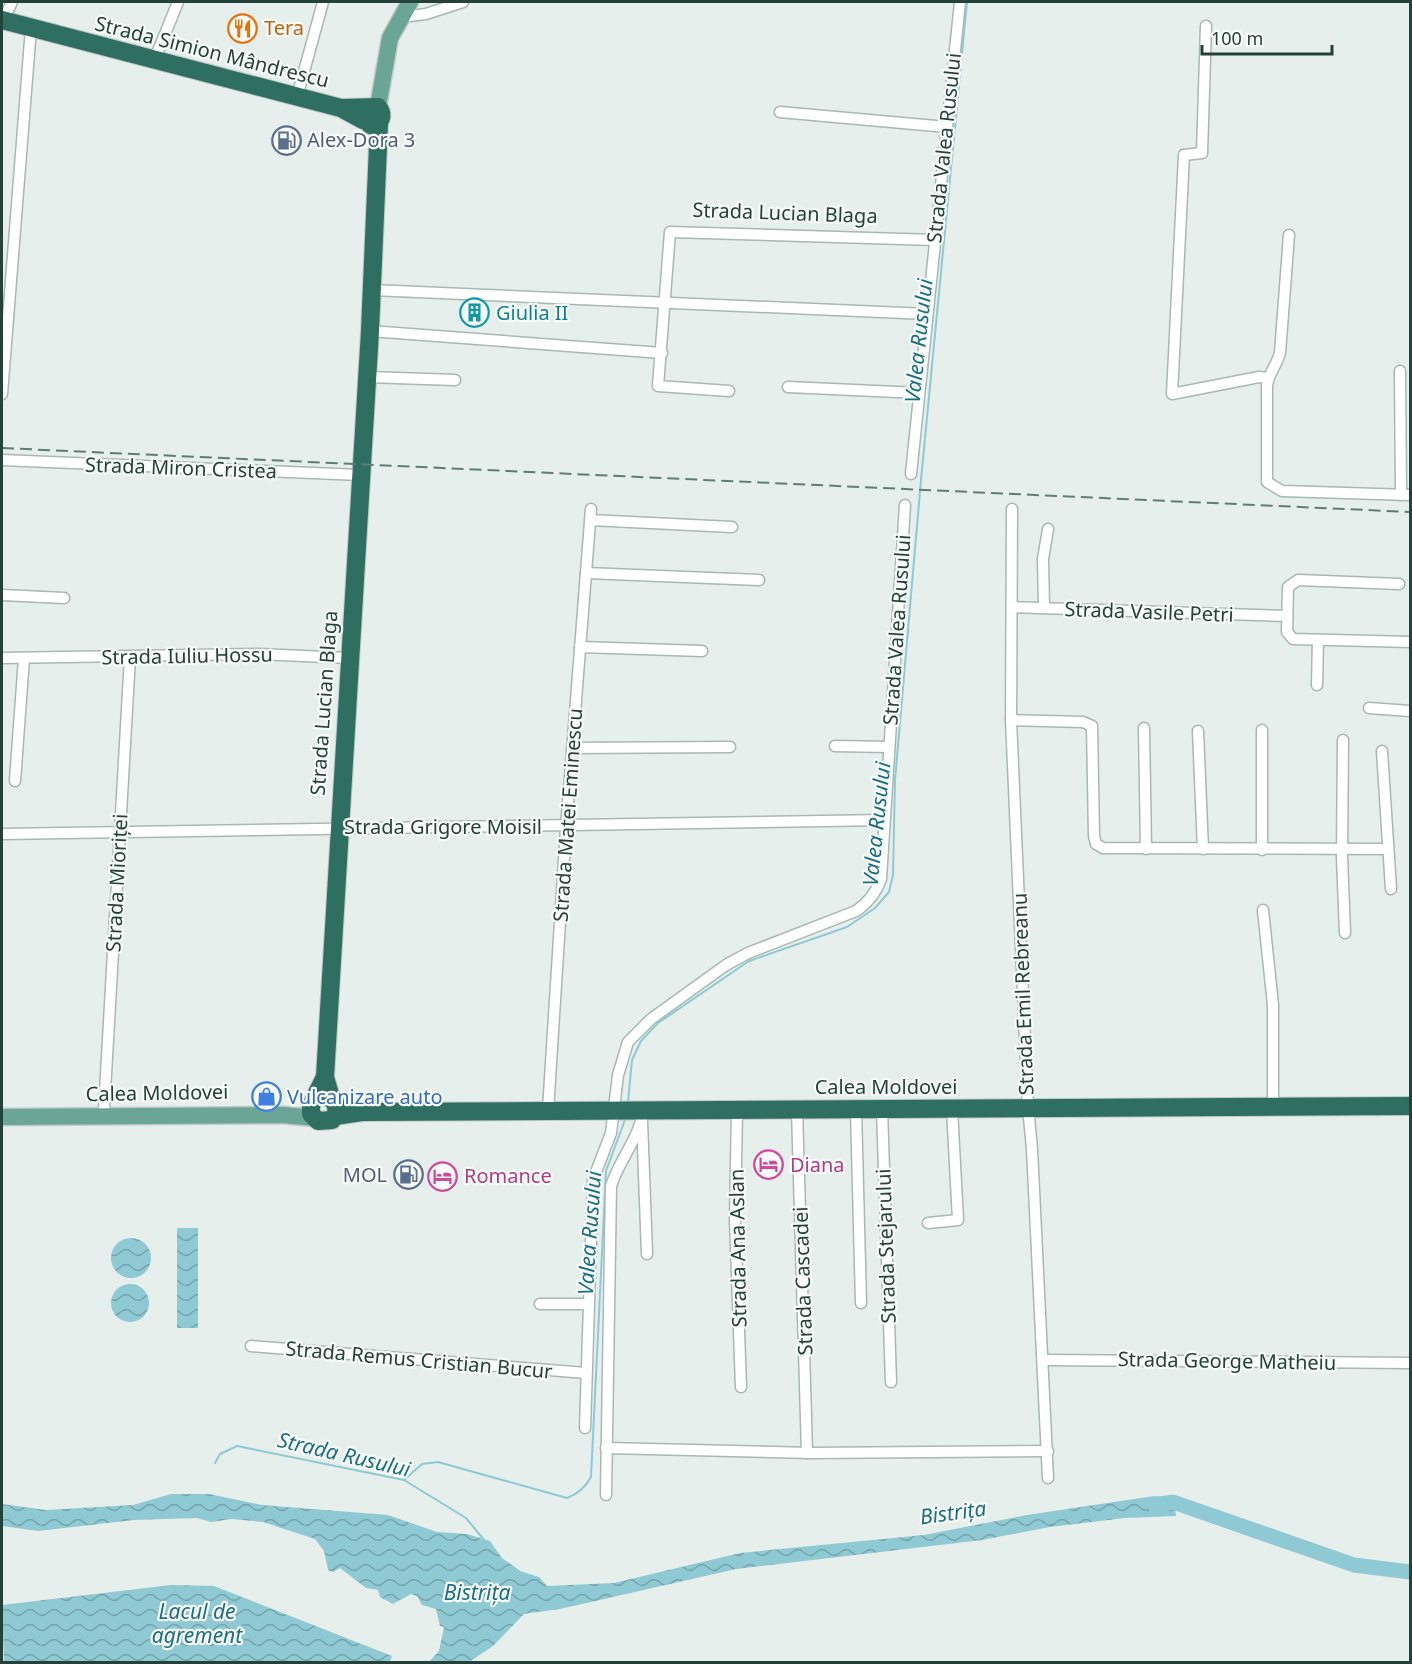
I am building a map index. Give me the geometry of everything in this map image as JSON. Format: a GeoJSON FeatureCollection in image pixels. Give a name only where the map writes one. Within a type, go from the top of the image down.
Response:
{"type":"FeatureCollection","features":[{"type":"Feature","properties":{"kind":"highway","name":"Strada Simion Mândrescu"},"geometry":{"type":"LineString","coordinates":[[2,20],[297,97],[342,108],[372,111]]}},
{"type":"Feature","properties":{"kind":"highway","name":"Strada Lucian Blaga"},"geometry":{"type":"LineString","coordinates":[[324,1106],[372,290],[376,146],[372,111]]}},
{"type":"Feature","properties":{"kind":"highway","name":"Calea Moldovei"},"geometry":{"type":"LineString","coordinates":[[324,1106],[362,1112],[548,1110],[630,1113],[1028,1107],[1410,1106]]}},
{"type":"Feature","properties":{"kind":"main road"},"geometry":{"type":"LineString","coordinates":[[372,111],[390,38],[410,2]]}},
{"type":"Feature","properties":{"kind":"main road","name":"Calea Moldovei"},"geometry":{"type":"LineString","coordinates":[[2,1110],[324,1106]]}},
{"type":"Feature","properties":{"kind":"main road","name":"Calea Moldovei"},"geometry":{"type":"LineString","coordinates":[[2,1117],[283,1115],[324,1106]]}},
{"type":"Feature","properties":{"kind":"street"},"geometry":{"type":"LineString","coordinates":[[2,20],[12,2]]}},
{"type":"Feature","properties":{"kind":"street"},"geometry":{"type":"LineString","coordinates":[[154,61],[178,2]]}},
{"type":"Feature","properties":{"kind":"street"},"geometry":{"type":"LineString","coordinates":[[297,97],[323,2]]}},
{"type":"Feature","properties":{"kind":"street"},"geometry":{"type":"LineString","coordinates":[[401,17],[426,14],[463,2]]}},
{"type":"Feature","properties":{"kind":"street","name":"Strada Valea Rusului"},"geometry":{"type":"LineString","coordinates":[[911,474],[960,2]]}},
{"type":"Feature","properties":{"kind":"street"},"geometry":{"type":"LineString","coordinates":[[1206,26],[1202,153],[1184,155],[1172,394],[1268,378]]}},
{"type":"Feature","properties":{"kind":"street"},"geometry":{"type":"LineString","coordinates":[[2,394],[31,28]]}},
{"type":"Feature","properties":{"kind":"street"},"geometry":{"type":"LineString","coordinates":[[780,112],[947,127]]}},
{"type":"Feature","properties":{"kind":"street","name":"Strada Lucian Blaga"},"geometry":{"type":"LineString","coordinates":[[729,391],[658,386],[670,232],[935,240]]}},
{"type":"Feature","properties":{"kind":"street"},"geometry":{"type":"LineString","coordinates":[[1289,235],[1280,353],[1277,364],[1268,378],[1266,476],[1271,487],[1282,491],[1406,495],[1400,372]]}},
{"type":"Feature","properties":{"kind":"street"},"geometry":{"type":"LineString","coordinates":[[372,290],[927,314]]}},
{"type":"Feature","properties":{"kind":"street"},"geometry":{"type":"LineString","coordinates":[[370,331],[662,353]]}},
{"type":"Feature","properties":{"kind":"street"},"geometry":{"type":"LineString","coordinates":[[367,377],[455,380]]}},
{"type":"Feature","properties":{"kind":"street"},"geometry":{"type":"LineString","coordinates":[[788,387],[919,393]]}},
{"type":"Feature","properties":{"kind":"street","name":"Strada Miron Cristea"},"geometry":{"type":"LineString","coordinates":[[2,460],[360,475]]}},
{"type":"Feature","properties":{"kind":"street","name":"Strada Valea Rusului"},"geometry":{"type":"LineString","coordinates":[[630,1113],[618,1075],[628,1042],[651,1019],[696,984],[740,957],[864,905],[877,889],[881,879],[905,506]]}},
{"type":"Feature","properties":{"kind":"street","name":"Strada Emil Rebreanu"},"geometry":{"type":"LineString","coordinates":[[1012,509],[1011,720],[1028,1107],[1048,1478]]}},
{"type":"Feature","properties":{"kind":"street","name":"Strada Matei Eminescu"},"geometry":{"type":"LineString","coordinates":[[548,1110],[566,828],[590,514],[732,527]]}},
{"type":"Feature","properties":{"kind":"street"},"geometry":{"type":"LineString","coordinates":[[1044,608],[1043,559],[1048,528]]}},
{"type":"Feature","properties":{"kind":"street"},"geometry":{"type":"LineString","coordinates":[[585,573],[759,580]]}},
{"type":"Feature","properties":{"kind":"street"},"geometry":{"type":"LineString","coordinates":[[1399,584],[1298,579],[1288,587],[1289,636],[1293,639],[1410,642]]}},
{"type":"Feature","properties":{"kind":"street"},"geometry":{"type":"LineString","coordinates":[[2,595],[64,598]]}},
{"type":"Feature","properties":{"kind":"street","name":"Strada Vasile Petri"},"geometry":{"type":"LineString","coordinates":[[1012,607],[1287,616]]}},
{"type":"Feature","properties":{"kind":"street"},"geometry":{"type":"LineString","coordinates":[[1317,685],[1318,640]]}},
{"type":"Feature","properties":{"kind":"street"},"geometry":{"type":"LineString","coordinates":[[580,647],[702,651]]}},
{"type":"Feature","properties":{"kind":"street","name":"Strada Iuliu Hossu"},"geometry":{"type":"LineString","coordinates":[[2,658],[258,654],[349,658]]}},
{"type":"Feature","properties":{"kind":"street","name":"Strada Mioriței"},"geometry":{"type":"LineString","coordinates":[[104,1109],[130,657]]}},
{"type":"Feature","properties":{"kind":"street"},"geometry":{"type":"LineString","coordinates":[[15,781],[24,658]]}},
{"type":"Feature","properties":{"kind":"street"},"geometry":{"type":"LineString","coordinates":[[1369,708],[1410,711]]}},
{"type":"Feature","properties":{"kind":"street"},"geometry":{"type":"LineString","coordinates":[[1011,720],[1089,723],[1093,730],[1096,844],[1103,848],[1388,849]]}},
{"type":"Feature","properties":{"kind":"street"},"geometry":{"type":"LineString","coordinates":[[1144,728],[1146,849]]}},
{"type":"Feature","properties":{"kind":"street"},"geometry":{"type":"LineString","coordinates":[[1262,730],[1262,850]]}},
{"type":"Feature","properties":{"kind":"street"},"geometry":{"type":"LineString","coordinates":[[1198,731],[1203,849]]}},
{"type":"Feature","properties":{"kind":"street"},"geometry":{"type":"LineString","coordinates":[[1342,740],[1345,933]]}},
{"type":"Feature","properties":{"kind":"street"},"geometry":{"type":"LineString","coordinates":[[835,746],[889,747]]}},
{"type":"Feature","properties":{"kind":"street"},"geometry":{"type":"LineString","coordinates":[[572,748],[730,747]]}},
{"type":"Feature","properties":{"kind":"street"},"geometry":{"type":"LineString","coordinates":[[1382,751],[1391,889]]}},
{"type":"Feature","properties":{"kind":"street","name":"Strada Grigore Moisil"},"geometry":{"type":"LineString","coordinates":[[2,834],[339,827],[566,828],[884,820]]}},
{"type":"Feature","properties":{"kind":"street"},"geometry":{"type":"LineString","coordinates":[[1263,910],[1268,978],[1273,1005],[1273,1108]]}},
{"type":"Feature","properties":{"kind":"street"},"geometry":{"type":"LineString","coordinates":[[856,1109],[861,1303]]}},
{"type":"Feature","properties":{"kind":"street","name":"Strada Stejarului"},"geometry":{"type":"LineString","coordinates":[[882,1109],[891,1382]]}},
{"type":"Feature","properties":{"kind":"street"},"geometry":{"type":"LineString","coordinates":[[927,1223],[958,1220],[952,1109]]}},
{"type":"Feature","properties":{"kind":"street","name":"Strada Ana Aslan"},"geometry":{"type":"LineString","coordinates":[[737,1110],[735,1220],[741,1387]]}},
{"type":"Feature","properties":{"kind":"street","name":"Strada Cascadei"},"geometry":{"type":"LineString","coordinates":[[797,1110],[807,1453]]}},
{"type":"Feature","properties":{"kind":"street"},"geometry":{"type":"LineString","coordinates":[[630,1113],[647,1254]]}},
{"type":"Feature","properties":{"kind":"street"},"geometry":{"type":"LineString","coordinates":[[585,1428],[592,1180],[611,1133],[630,1113]]}},
{"type":"Feature","properties":{"kind":"street"},"geometry":{"type":"LineString","coordinates":[[606,1495],[611,1186],[630,1113]]}},
{"type":"Feature","properties":{"kind":"street"},"geometry":{"type":"LineString","coordinates":[[540,1304],[588,1304]]}},
{"type":"Feature","properties":{"kind":"street","name":"Strada Remus Cristian Bucur"},"geometry":{"type":"LineString","coordinates":[[251,1346],[586,1373]]}},
{"type":"Feature","properties":{"kind":"street","name":"Strada George Matheiu"},"geometry":{"type":"LineString","coordinates":[[1043,1360],[1410,1363]]}},
{"type":"Feature","properties":{"kind":"street"},"geometry":{"type":"LineString","coordinates":[[606,1448],[807,1453],[1048,1451]]}},
{"type":"Feature","properties":{"kind":"water"},"geometry":{"type":"Polygon","coordinates":[[[177,1228],[198,1228],[198,1328],[177,1328],[177,1228]]]}},
{"type":"Feature","properties":{"kind":"water"},"geometry":{"type":"Polygon","coordinates":[[[131,1238],[145,1244],[151,1258],[145,1272],[131,1278],[117,1272],[111,1258],[117,1244],[131,1238]]]}},
{"type":"Feature","properties":{"kind":"water"},"geometry":{"type":"Polygon","coordinates":[[[130,1284],[144,1289],[149,1303],[144,1317],[130,1322],[116,1317],[111,1303],[116,1289],[130,1284]]]}},
{"type":"Feature","properties":{"kind":"water","name":"Bistrița"},"geometry":{"type":"Polygon","coordinates":[[[171,1494],[209,1494],[262,1505],[388,1515],[437,1532],[467,1534],[490,1541],[502,1558],[520,1571],[539,1577],[547,1586],[614,1583],[740,1553],[924,1535],[1027,1515],[1154,1496],[1174,1498],[1176,1516],[1125,1518],[1050,1527],[982,1540],[736,1569],[560,1609],[524,1614],[493,1646],[469,1662],[429,1662],[439,1651],[444,1627],[440,1626],[436,1609],[422,1605],[417,1596],[411,1594],[393,1604],[380,1597],[378,1590],[366,1588],[340,1568],[333,1572],[328,1570],[324,1551],[315,1539],[263,1522],[232,1519],[211,1522],[197,1518],[134,1520],[38,1531],[2,1526],[2,1504],[46,1510],[133,1505],[171,1494]]]}},
{"type":"Feature","properties":{"kind":"water","name":"Lacul de agrement"},"geometry":{"type":"Polygon","coordinates":[[[171,1585],[214,1586],[392,1656],[390,1662],[4,1662],[2,1605],[171,1585]]]}},
{"type":"Feature","properties":{"kind":"waterway","name":"Valea Rusului"},"geometry":{"type":"LineString","coordinates":[[628,1102],[632,1060],[641,1041],[658,1023],[749,961],[847,927],[875,908],[889,892],[893,875],[895,780],[921,480],[967,2]]}},
{"type":"Feature","properties":{"kind":"waterway","name":"Valea Rusului"},"geometry":{"type":"LineString","coordinates":[[404,1480],[422,1464],[438,1462],[567,1498],[575,1495],[589,1481],[606,1171],[626,1117]]}},
{"type":"Feature","properties":{"kind":"waterway","name":"Strada Rusului"},"geometry":{"type":"LineString","coordinates":[[215,1463],[220,1454],[237,1446],[404,1480],[466,1518],[485,1541]]}},
{"type":"Feature","properties":{"kind":"waterway","name":"Bistrița"},"geometry":{"type":"LineString","coordinates":[[1155,1505],[1173,1502],[1354,1565],[1410,1572]]}},
{"type":"Feature","properties":{"kind":"railway"},"geometry":{"type":"LineString","coordinates":[[2,448],[1410,512]]}},
{"type":"Feature","properties":{"kind":"place","name":"Tera"},"geometry":{"type":"Point","coordinates":[243,28]}},
{"type":"Feature","properties":{"kind":"place","name":"Alex-Dora 3"},"geometry":{"type":"Point","coordinates":[286,140]}},
{"type":"Feature","properties":{"kind":"place","name":"Giulia II"},"geometry":{"type":"Point","coordinates":[475,313]}},
{"type":"Feature","properties":{"kind":"place","name":"Vulcanizare auto"},"geometry":{"type":"Point","coordinates":[266,1097]}},
{"type":"Feature","properties":{"kind":"place","name":"Diana"},"geometry":{"type":"Point","coordinates":[769,1165]}},
{"type":"Feature","properties":{"kind":"place","name":"MOL"},"geometry":{"type":"Point","coordinates":[408,1175]}},
{"type":"Feature","properties":{"kind":"place","name":"Romance"},"geometry":{"type":"Point","coordinates":[443,1176]}}]}
